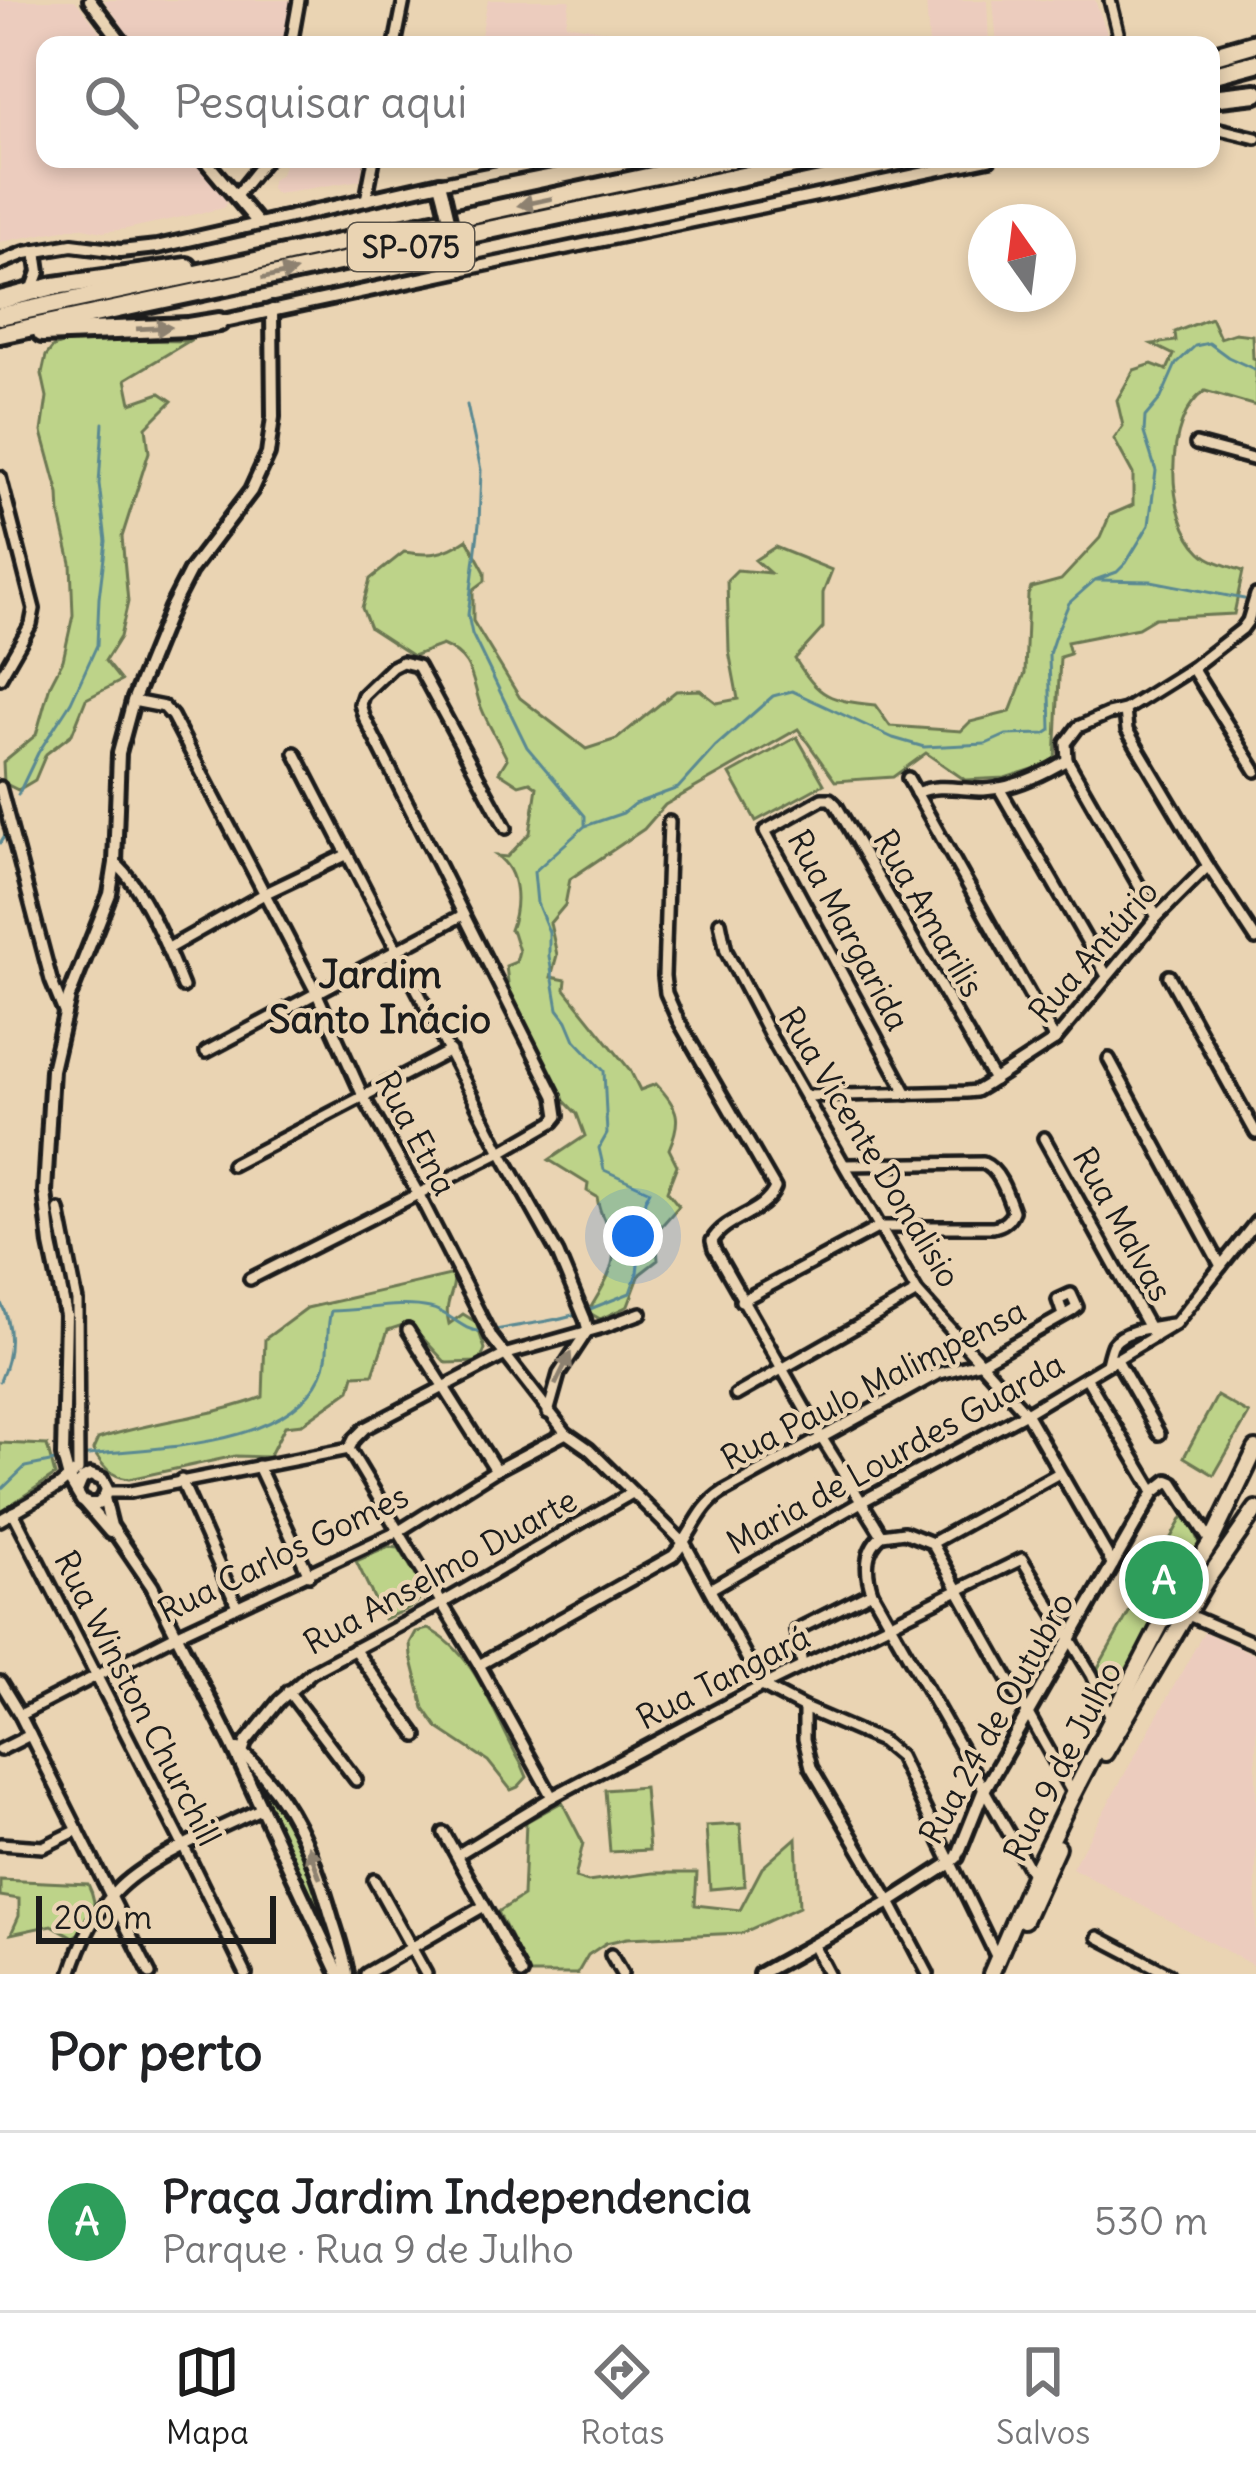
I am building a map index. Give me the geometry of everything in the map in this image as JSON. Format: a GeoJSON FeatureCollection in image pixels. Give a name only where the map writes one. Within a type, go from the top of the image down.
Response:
{"type":"FeatureCollection","features":[{"type":"Feature","properties":{"kind":"highway"},"geometry":{"type":"LineString","coordinates":[[1220,53],[1256,43]]}},
{"type":"Feature","properties":{"kind":"highway"},"geometry":{"type":"LineString","coordinates":[[1220,73],[1256,64]]}},
{"type":"Feature","properties":{"kind":"highway"},"geometry":{"type":"LineString","coordinates":[[1220,97],[1256,93]]}},
{"type":"Feature","properties":{"kind":"highway","name":"SP-075"},"geometry":{"type":"LineString","coordinates":[[2,328],[271,259],[690,168]]}},
{"type":"Feature","properties":{"kind":"highway","name":"SP-075"},"geometry":{"type":"LineString","coordinates":[[2,328],[217,288],[781,168]]}},
{"type":"Feature","properties":{"kind":"highway"},"geometry":{"type":"LineString","coordinates":[[0,300],[54,286],[271,259]]}},
{"type":"Feature","properties":{"kind":"highway"},"geometry":{"type":"LineString","coordinates":[[217,288],[198,300],[196,309],[200,317],[219,322]]}},
{"type":"Feature","properties":{"kind":"highway"},"geometry":{"type":"LineString","coordinates":[[2,328],[188,327],[219,322]]}},
{"type":"Feature","properties":{"kind":"main road","name":"Rua 9 de Julho"},"geometry":{"type":"LineString","coordinates":[[1000,1965],[1167,1612],[1251,1471],[1256,1449]]}},
{"type":"Feature","properties":{"kind":"main road"},"geometry":{"type":"LineString","coordinates":[[1236,1490],[1237,1515],[1254,1516]]}},
{"type":"Feature","properties":{"kind":"main road","name":"Rua 9 de Julho"},"geometry":{"type":"LineString","coordinates":[[1000,1965],[1037,1884],[1033,1876],[1073,1794],[1121,1713],[1254,1516]]}},
{"type":"Feature","properties":{"kind":"main road"},"geometry":{"type":"LineString","coordinates":[[1186,1614],[1183,1600],[1197,1565]]}},
{"type":"Feature","properties":{"kind":"street"},"geometry":{"type":"LineString","coordinates":[[90,0],[117,36]]}},
{"type":"Feature","properties":{"kind":"street"},"geometry":{"type":"LineString","coordinates":[[293,36],[299,0]]}},
{"type":"Feature","properties":{"kind":"street"},"geometry":{"type":"LineString","coordinates":[[397,36],[404,0]]}},
{"type":"Feature","properties":{"kind":"street"},"geometry":{"type":"LineString","coordinates":[[1110,0],[1117,36]]}},
{"type":"Feature","properties":{"kind":"street"},"geometry":{"type":"LineString","coordinates":[[1220,129],[1256,138]]}},
{"type":"Feature","properties":{"kind":"street"},"geometry":{"type":"LineString","coordinates":[[212,168],[258,223]]}},
{"type":"Feature","properties":{"kind":"street"},"geometry":{"type":"LineString","coordinates":[[236,196],[259,168]]}},
{"type":"Feature","properties":{"kind":"street"},"geometry":{"type":"LineString","coordinates":[[366,200],[372,168]]}},
{"type":"Feature","properties":{"kind":"street"},"geometry":{"type":"LineString","coordinates":[[0,263],[72,245],[134,250],[516,168]]}},
{"type":"Feature","properties":{"kind":"street"},"geometry":{"type":"LineString","coordinates":[[219,322],[948,168]]}},
{"type":"Feature","properties":{"kind":"street"},"geometry":{"type":"LineString","coordinates":[[440,183],[462,271]]}},
{"type":"Feature","properties":{"kind":"street"},"geometry":{"type":"LineString","coordinates":[[32,291],[39,272],[36,251]]}},
{"type":"Feature","properties":{"kind":"street"},"geometry":{"type":"LineString","coordinates":[[39,272],[54,286]]}},
{"type":"Feature","properties":{"kind":"street"},"geometry":{"type":"LineString","coordinates":[[121,1542],[76,1491],[70,1465],[66,1316],[46,1192],[50,1092],[64,1013],[110,894],[119,753],[133,701],[190,571],[251,491],[268,454],[273,416],[272,310]]}},
{"type":"Feature","properties":{"kind":"street"},"geometry":{"type":"LineString","coordinates":[[1196,444],[1256,460]]}},
{"type":"Feature","properties":{"kind":"street"},"geometry":{"type":"LineString","coordinates":[[0,476],[34,609],[31,624],[0,678]]}},
{"type":"Feature","properties":{"kind":"street"},"geometry":{"type":"LineString","coordinates":[[1157,916],[1066,760],[1066,743],[1078,727],[1125,710],[1192,668],[1242,629],[1256,595]]}},
{"type":"Feature","properties":{"kind":"street"},"geometry":{"type":"LineString","coordinates":[[250,1279],[501,1152],[554,1122],[559,1112],[364,717],[363,695],[392,667],[402,662],[418,666],[506,828]]}},
{"type":"Feature","properties":{"kind":"street"},"geometry":{"type":"LineString","coordinates":[[1192,668],[1256,771]]}},
{"type":"Feature","properties":{"kind":"street","name":"Rua Etna"},"geometry":{"type":"LineString","coordinates":[[133,701],[164,707],[172,716],[317,994],[363,1096],[492,1339],[566,1433],[589,1448],[685,1544],[762,1686]]}},
{"type":"Feature","properties":{"kind":"street"},"geometry":{"type":"LineString","coordinates":[[1125,710],[1127,730],[1256,939]]}},
{"type":"Feature","properties":{"kind":"street"},"geometry":{"type":"LineString","coordinates":[[295,753],[558,1254],[584,1319],[559,1374],[548,1413]]}},
{"type":"Feature","properties":{"kind":"street"},"geometry":{"type":"LineString","coordinates":[[916,793],[933,787],[999,788],[1035,777],[1066,760]]}},
{"type":"Feature","properties":{"kind":"street"},"geometry":{"type":"LineString","coordinates":[[908,778],[1055,1040]]}},
{"type":"Feature","properties":{"kind":"street"},"geometry":{"type":"LineString","coordinates":[[0,787],[64,1013]]}},
{"type":"Feature","properties":{"kind":"street"},"geometry":{"type":"LineString","coordinates":[[999,788],[1107,976]]}},
{"type":"Feature","properties":{"kind":"street","name":"Rua Amarilis"},"geometry":{"type":"LineString","coordinates":[[803,809],[826,799],[836,805],[994,1080]]}},
{"type":"Feature","properties":{"kind":"street","name":"Rua Margarida"},"geometry":{"type":"LineString","coordinates":[[803,809],[764,831],[907,1094]]}},
{"type":"Feature","properties":{"kind":"street"},"geometry":{"type":"LineString","coordinates":[[669,822],[666,993],[776,1188],[767,1202],[719,1229],[712,1241],[714,1249],[882,1535]]}},
{"type":"Feature","properties":{"kind":"street"},"geometry":{"type":"LineString","coordinates":[[167,949],[346,854]]}},
{"type":"Feature","properties":{"kind":"street"},"geometry":{"type":"LineString","coordinates":[[115,863],[128,874],[183,987]]}},
{"type":"Feature","properties":{"kind":"street","name":"Rua Antúrio"},"geometry":{"type":"LineString","coordinates":[[805,1096],[976,1090],[994,1080],[1055,1040],[1157,916],[1208,866]]}},
{"type":"Feature","properties":{"kind":"street"},"geometry":{"type":"LineString","coordinates":[[206,1052],[463,915]]}},
{"type":"Feature","properties":{"kind":"street","name":"Rua Vicente Donalisio"},"geometry":{"type":"LineString","coordinates":[[721,922],[726,951],[917,1292],[1026,1413],[1113,1565]]}},
{"type":"Feature","properties":{"kind":"street"},"geometry":{"type":"LineString","coordinates":[[1168,976],[1256,1133]]}},
{"type":"Feature","properties":{"kind":"street"},"geometry":{"type":"LineString","coordinates":[[232,1165],[450,1052]]}},
{"type":"Feature","properties":{"kind":"street"},"geometry":{"type":"LineString","coordinates":[[1109,1059],[1220,1267]]}},
{"type":"Feature","properties":{"kind":"street","name":"Rua Malvas"},"geometry":{"type":"LineString","coordinates":[[1044,1138],[1152,1332]]}},
{"type":"Feature","properties":{"kind":"street"},"geometry":{"type":"LineString","coordinates":[[741,1300],[879,1228],[993,1227],[1002,1225],[1013,1210],[990,1166],[968,1162],[846,1165]]}},
{"type":"Feature","properties":{"kind":"street"},"geometry":{"type":"LineString","coordinates":[[0,1520],[70,1465],[76,1436],[76,1301],[59,1210]]}},
{"type":"Feature","properties":{"kind":"street"},"geometry":{"type":"LineString","coordinates":[[1152,1332],[1175,1324],[1256,1222]]}},
{"type":"Feature","properties":{"kind":"street"},"geometry":{"type":"LineString","coordinates":[[736,1395],[917,1292]]}},
{"type":"Feature","properties":{"kind":"street"},"geometry":{"type":"LineString","coordinates":[[350,1450],[365,1428],[507,1354],[584,1319],[620,1322],[641,1313]]}},
{"type":"Feature","properties":{"kind":"street","name":"Rua Paulo Malimpensa"},"geometry":{"type":"LineString","coordinates":[[479,1665],[673,1556],[710,1500],[938,1374],[982,1362],[1063,1315]]}},
{"type":"Feature","properties":{"kind":"street"},"geometry":{"type":"LineString","coordinates":[[408,1330],[496,1470]]}},
{"type":"Feature","properties":{"kind":"street","name":"Maria de Lourdes Guarda"},"geometry":{"type":"LineString","coordinates":[[710,1589],[1086,1377],[1112,1361],[1115,1341],[1152,1332]]}},
{"type":"Feature","properties":{"kind":"street"},"geometry":{"type":"LineString","coordinates":[[1112,1361],[1159,1434]]}},
{"type":"Feature","properties":{"kind":"street"},"geometry":{"type":"LineString","coordinates":[[1086,1377],[1154,1492],[1168,1481],[1173,1483],[1211,1541]]}},
{"type":"Feature","properties":{"kind":"street","name":"Rua Carlos Gomes"},"geometry":{"type":"LineString","coordinates":[[20,1715],[176,1635],[399,1531],[566,1433]]}},
{"type":"Feature","properties":{"kind":"street"},"geometry":{"type":"LineString","coordinates":[[76,1436],[70,1465],[82,1479],[76,1491]]}},
{"type":"Feature","properties":{"kind":"street"},"geometry":{"type":"LineString","coordinates":[[85,1503],[98,1504],[106,1495],[181,1480],[350,1450]]}},
{"type":"Feature","properties":{"kind":"street"},"geometry":{"type":"LineString","coordinates":[[350,1450],[552,1797]]}},
{"type":"Feature","properties":{"kind":"street"},"geometry":{"type":"LineString","coordinates":[[70,1465],[102,1479],[111,1526],[152,1586],[231,1743],[281,1799],[312,1851],[343,1974]]}},
{"type":"Feature","properties":{"kind":"street"},"geometry":{"type":"LineString","coordinates":[[258,1466],[309,1575]]}},
{"type":"Feature","properties":{"kind":"street"},"geometry":{"type":"LineString","coordinates":[[932,1543],[1059,1473]]}},
{"type":"Feature","properties":{"kind":"street"},"geometry":{"type":"LineString","coordinates":[[181,1480],[237,1606]]}},
{"type":"Feature","properties":{"kind":"street","name":"Rua 24 de Outubro"},"geometry":{"type":"LineString","coordinates":[[760,1974],[890,1902],[949,1864],[961,1850],[983,1792],[1154,1492]]}},
{"type":"Feature","properties":{"kind":"street","name":"Rua Anselmo Duarte"},"geometry":{"type":"LineString","coordinates":[[241,1757],[246,1742],[288,1691],[312,1672],[632,1493]]}},
{"type":"Feature","properties":{"kind":"street","name":"Rua Winston Churchill"},"geometry":{"type":"LineString","coordinates":[[13,1512],[246,1974]]}},
{"type":"Feature","properties":{"kind":"street"},"geometry":{"type":"LineString","coordinates":[[1033,1876],[872,1592],[867,1563],[871,1547],[882,1535],[904,1532],[932,1543],[1073,1794]]}},
{"type":"Feature","properties":{"kind":"street","name":"Rua Tangará"},"geometry":{"type":"LineString","coordinates":[[457,1856],[552,1797],[762,1686],[1022,1558],[1070,1639]]}},
{"type":"Feature","properties":{"kind":"street"},"geometry":{"type":"LineString","coordinates":[[802,1665],[796,1630],[872,1592]]}},
{"type":"Feature","properties":{"kind":"street"},"geometry":{"type":"LineString","coordinates":[[1186,1614],[1256,1644]]}},
{"type":"Feature","properties":{"kind":"street"},"geometry":{"type":"LineString","coordinates":[[1070,1639],[1103,1697],[1121,1713]]}},
{"type":"Feature","properties":{"kind":"street"},"geometry":{"type":"LineString","coordinates":[[354,1648],[417,1736]]}},
{"type":"Feature","properties":{"kind":"street"},"geometry":{"type":"LineString","coordinates":[[0,1682],[150,1974]]}},
{"type":"Feature","properties":{"kind":"street"},"geometry":{"type":"LineString","coordinates":[[762,1686],[892,1748],[1000,1965]]}},
{"type":"Feature","properties":{"kind":"street"},"geometry":{"type":"LineString","coordinates":[[288,1691],[356,1780]]}},
{"type":"Feature","properties":{"kind":"street"},"geometry":{"type":"LineString","coordinates":[[804,1708],[804,1739],[811,1767],[928,1974]]}},
{"type":"Feature","properties":{"kind":"street"},"geometry":{"type":"LineString","coordinates":[[0,1750],[30,1735]]}},
{"type":"Feature","properties":{"kind":"street"},"geometry":{"type":"LineString","coordinates":[[241,1757],[343,1974]]}},
{"type":"Feature","properties":{"kind":"street"},"geometry":{"type":"LineString","coordinates":[[71,1974],[111,1896],[146,1868],[262,1808]]}},
{"type":"Feature","properties":{"kind":"street"},"geometry":{"type":"LineString","coordinates":[[0,1844],[44,1847],[78,1830]]}},
{"type":"Feature","properties":{"kind":"street"},"geometry":{"type":"LineString","coordinates":[[444,1833],[522,1974]]}},
{"type":"Feature","properties":{"kind":"street"},"geometry":{"type":"LineString","coordinates":[[374,1880],[426,1974]]}},
{"type":"Feature","properties":{"kind":"street"},"geometry":{"type":"LineString","coordinates":[[366,1974],[484,1906]]}},
{"type":"Feature","properties":{"kind":"street"},"geometry":{"type":"LineString","coordinates":[[1098,1936],[1169,1974]]}},
{"type":"Feature","properties":{"kind":"street"},"geometry":{"type":"LineString","coordinates":[[813,1945],[828,1974]]}},
{"type":"Feature","properties":{"kind":"street"},"geometry":{"type":"LineString","coordinates":[[611,1955],[622,1974]]}},
{"type":"Feature","properties":{"kind":"shaded area"},"geometry":{"type":"Polygon","coordinates":[[[0,0],[75,0],[104,36],[36,36],[36,168],[199,168],[227,202],[224,208],[126,229],[103,232],[79,227],[0,242],[0,0]]]}},
{"type":"Feature","properties":{"kind":"shaded area"},"geometry":{"type":"Polygon","coordinates":[[[104,0],[293,0],[287,36],[129,36],[104,0]]]}},
{"type":"Feature","properties":{"kind":"shaded area"},"geometry":{"type":"Polygon","coordinates":[[[488,0],[570,0],[566,24],[636,36],[481,36],[488,0]]]}},
{"type":"Feature","properties":{"kind":"shaded area"},"geometry":{"type":"Polygon","coordinates":[[[926,0],[987,0],[989,36],[928,36],[926,0]]]}},
{"type":"Feature","properties":{"kind":"shaded area"},"geometry":{"type":"Polygon","coordinates":[[[993,0],[1095,0],[1108,36],[996,36],[993,0]]]}},
{"type":"Feature","properties":{"kind":"shaded area"},"geometry":{"type":"Polygon","coordinates":[[[283,168],[362,168],[360,180],[277,194],[271,181],[283,168]]]}},
{"type":"Feature","properties":{"kind":"shaded area"},"geometry":{"type":"Polygon","coordinates":[[[1204,1632],[1256,1655],[1256,1967],[1072,1868],[1204,1632]]]}},
{"type":"Feature","properties":{"kind":"green space"},"geometry":{"type":"Polygon","coordinates":[[[1211,318],[1220,338],[1252,335],[1256,406],[1205,391],[1191,405],[1176,445],[1175,494],[1189,536],[1201,552],[1243,571],[1234,614],[1155,618],[1138,628],[1067,642],[1070,654],[1060,657],[1055,762],[1005,778],[965,780],[926,753],[893,777],[835,781],[798,729],[665,805],[644,829],[570,879],[565,905],[550,923],[557,955],[551,977],[566,980],[565,989],[630,1070],[640,1090],[656,1084],[674,1107],[677,1122],[669,1149],[677,1165],[667,1191],[679,1206],[656,1232],[658,1260],[640,1274],[628,1306],[600,1319],[588,1312],[612,1266],[611,1235],[597,1197],[587,1191],[588,1184],[549,1160],[585,1136],[577,1114],[543,1079],[512,1016],[506,966],[516,962],[519,951],[510,930],[516,890],[510,871],[497,856],[507,857],[530,833],[537,787],[530,782],[519,785],[499,772],[507,759],[460,656],[442,645],[413,656],[370,628],[362,608],[370,579],[404,552],[437,553],[467,539],[485,572],[485,581],[473,590],[473,621],[520,698],[586,749],[617,739],[676,691],[700,690],[717,703],[738,699],[729,651],[727,580],[737,570],[770,573],[755,560],[775,547],[832,570],[823,593],[823,628],[795,659],[819,689],[836,699],[875,705],[890,726],[961,731],[970,722],[1010,712],[1025,673],[1031,588],[1061,580],[1100,538],[1110,515],[1133,505],[1133,474],[1114,439],[1123,426],[1117,400],[1134,370],[1152,364],[1167,370],[1174,355],[1152,344],[1176,341],[1175,332],[1211,318]]]}},
{"type":"Feature","properties":{"kind":"green space"},"geometry":{"type":"Polygon","coordinates":[[[70,341],[189,341],[126,379],[131,403],[160,393],[172,401],[146,427],[149,452],[122,537],[128,602],[120,637],[105,661],[121,681],[86,699],[72,734],[46,754],[35,780],[18,790],[4,783],[3,762],[36,735],[50,685],[63,660],[73,615],[71,563],[42,432],[46,356],[53,347],[70,341]]]}},
{"type":"Feature","properties":{"kind":"green space"},"geometry":{"type":"Polygon","coordinates":[[[797,737],[824,784],[756,821],[730,774],[797,737]]]}},
{"type":"Feature","properties":{"kind":"green space"},"geometry":{"type":"Polygon","coordinates":[[[454,1274],[449,1324],[463,1314],[476,1322],[485,1349],[480,1362],[446,1363],[409,1323],[388,1330],[373,1374],[354,1375],[350,1390],[302,1424],[285,1426],[269,1457],[235,1456],[129,1479],[108,1470],[93,1450],[98,1439],[263,1397],[265,1339],[307,1308],[454,1274]]]}},
{"type":"Feature","properties":{"kind":"green space"},"geometry":{"type":"Polygon","coordinates":[[[1217,1396],[1249,1414],[1214,1475],[1184,1457],[1217,1396]]]}},
{"type":"Feature","properties":{"kind":"green space"},"geometry":{"type":"Polygon","coordinates":[[[0,1443],[47,1445],[55,1475],[0,1512],[0,1443]]]}},
{"type":"Feature","properties":{"kind":"green space"},"geometry":{"type":"Polygon","coordinates":[[[1183,1516],[1200,1546],[1160,1613],[1117,1702],[1096,1671],[1183,1516]]]}},
{"type":"Feature","properties":{"kind":"green space"},"geometry":{"type":"Polygon","coordinates":[[[389,1547],[399,1548],[424,1589],[414,1605],[384,1619],[356,1561],[389,1547]]]}},
{"type":"Feature","properties":{"kind":"green space"},"geometry":{"type":"Polygon","coordinates":[[[428,1629],[460,1654],[484,1689],[527,1777],[518,1787],[511,1790],[488,1761],[438,1728],[424,1708],[410,1643],[416,1632],[428,1629]]]}},
{"type":"Feature","properties":{"kind":"green space"},"geometry":{"type":"Polygon","coordinates":[[[247,1764],[309,1853],[342,1970],[247,1764]]]}},
{"type":"Feature","properties":{"kind":"green space"},"geometry":{"type":"Polygon","coordinates":[[[644,1787],[649,1850],[610,1852],[605,1790],[644,1787]]]}},
{"type":"Feature","properties":{"kind":"green space"},"geometry":{"type":"Polygon","coordinates":[[[562,1802],[583,1843],[575,1878],[588,1882],[653,1873],[697,1873],[695,1905],[740,1910],[762,1868],[796,1838],[799,1907],[742,1933],[606,1943],[588,1955],[577,1974],[529,1974],[498,1912],[523,1896],[526,1822],[562,1802]]]}},
{"type":"Feature","properties":{"kind":"green space"},"geometry":{"type":"Polygon","coordinates":[[[740,1824],[745,1886],[710,1889],[706,1826],[740,1824]]]}},
{"type":"Feature","properties":{"kind":"green space"},"geometry":{"type":"Polygon","coordinates":[[[0,1880],[88,1884],[94,1900],[91,1921],[73,1937],[52,1925],[11,1934],[19,1916],[19,1899],[0,1896],[0,1880]]]}},
{"type":"Feature","properties":{"kind":"waterway"},"geometry":{"type":"LineString","coordinates":[[585,1311],[630,1293],[650,1191],[604,1170],[599,1148],[607,1134],[604,1071],[575,1040],[558,1009],[549,932],[537,903],[534,872],[585,826],[678,788],[715,747],[773,696],[792,691],[893,738],[924,747],[986,744],[1006,735],[1051,730],[1049,654],[1069,603],[1095,580],[1117,572],[1149,525],[1156,471],[1144,433],[1145,417],[1161,398],[1176,364],[1195,346],[1209,343],[1256,370]]}},
{"type":"Feature","properties":{"kind":"waterway"},"geometry":{"type":"LineString","coordinates":[[467,405],[481,470],[468,615],[472,634],[527,747],[585,816],[585,824]]}},
{"type":"Feature","properties":{"kind":"waterway"},"geometry":{"type":"LineString","coordinates":[[18,795],[97,645],[106,541],[99,484],[103,423]]}},
{"type":"Feature","properties":{"kind":"waterway"},"geometry":{"type":"LineString","coordinates":[[1097,580],[1151,581],[1244,599]]}},
{"type":"Feature","properties":{"kind":"waterway"},"geometry":{"type":"LineString","coordinates":[[0,843],[5,835]]}},
{"type":"Feature","properties":{"kind":"waterway"},"geometry":{"type":"LineString","coordinates":[[0,1301],[10,1341],[0,1381]]}},
{"type":"Feature","properties":{"kind":"waterway"},"geometry":{"type":"LineString","coordinates":[[81,1456],[213,1440],[278,1418],[303,1400],[321,1375],[331,1311],[418,1306],[483,1332]]}},
{"type":"Feature","properties":{"kind":"waterway"},"geometry":{"type":"LineString","coordinates":[[492,1331],[576,1314]]}},
{"type":"Feature","properties":{"kind":"waterway"},"geometry":{"type":"LineString","coordinates":[[0,1491],[25,1467],[60,1460]]}},
{"type":"Feature","properties":{"kind":"place","name":"Praça Jardim Independencia"},"geometry":{"type":"Point","coordinates":[1164,1580]}},
{"type":"Feature","properties":{"kind":"district","name":"Jardim Santo Inácio"},"geometry":{"type":"Point","coordinates":[380,996]}}]}
